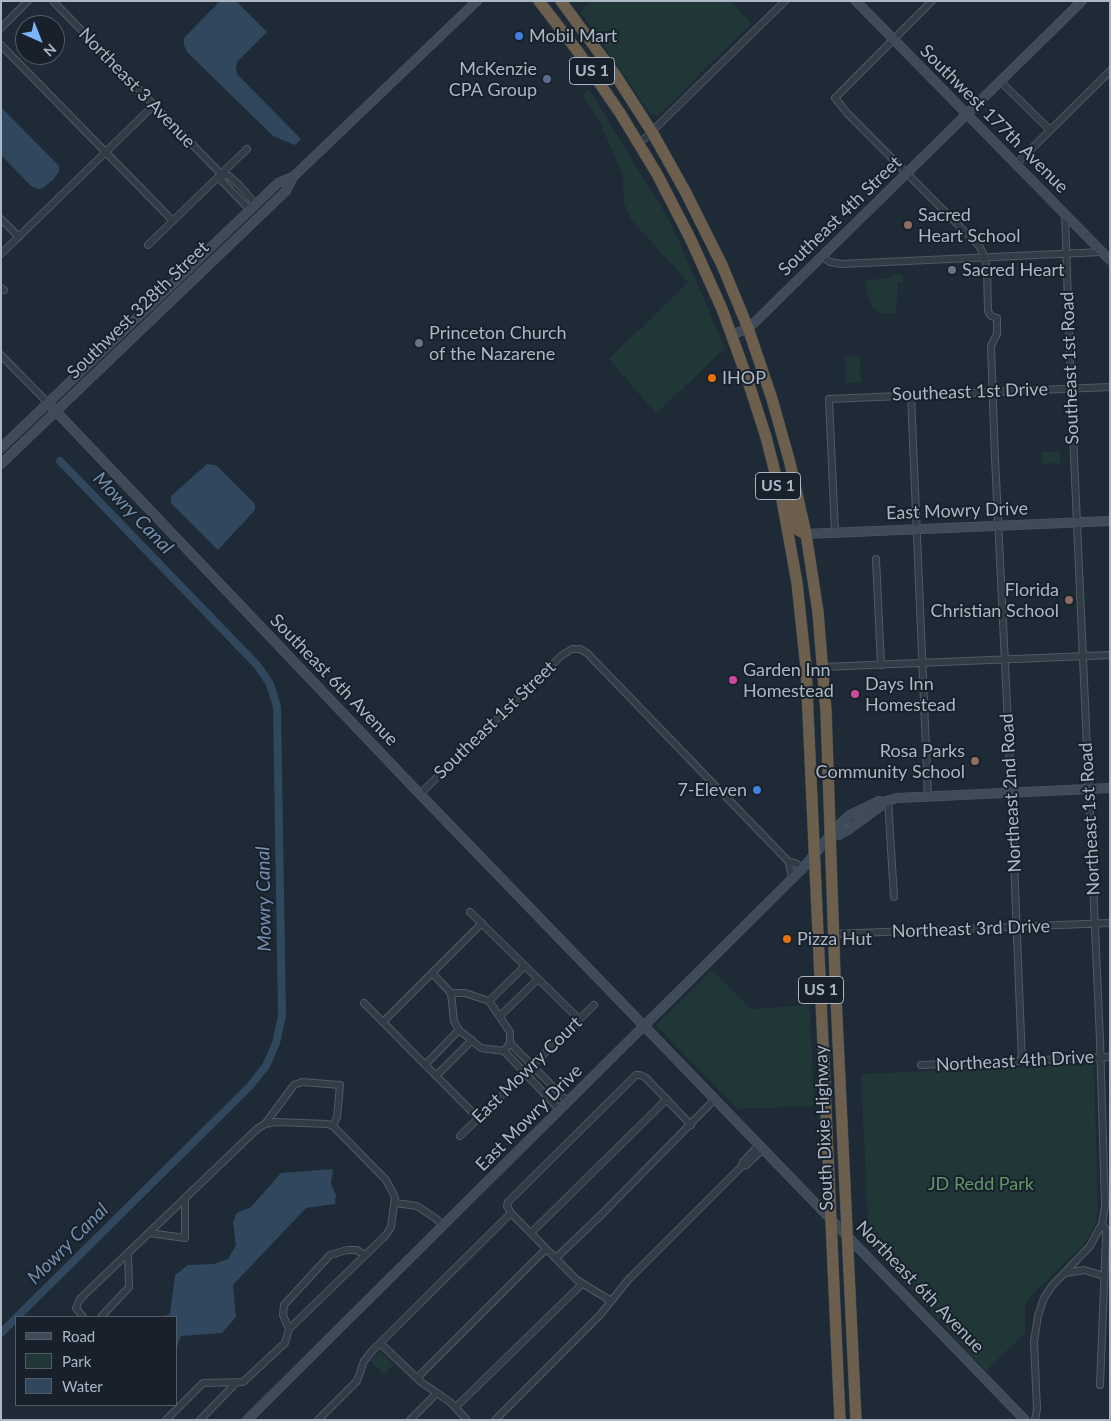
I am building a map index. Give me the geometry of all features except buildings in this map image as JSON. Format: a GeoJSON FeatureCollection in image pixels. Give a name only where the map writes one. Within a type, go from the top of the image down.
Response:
{"type":"FeatureCollection","features":[{"type":"Feature","properties":{"kind":"highway","name":"US 1"},"geometry":{"type":"LineString","coordinates":[[539,1],[593,73],[640,144],[691,240],[719,302],[757,408],[772,460],[790,543],[797,588],[806,668],[815,853]]}},
{"type":"Feature","properties":{"kind":"highway","name":"US 1"},"geometry":{"type":"LineString","coordinates":[[561,1],[614,73],[652,132],[704,227],[748,328],[781,429],[806,534],[818,620],[823,667],[830,836]]}},
{"type":"Feature","properties":{"kind":"highway"},"geometry":{"type":"LineString","coordinates":[[772,460],[782,473],[795,525],[798,530],[806,534]]}},
{"type":"Feature","properties":{"kind":"highway"},"geometry":{"type":"LineString","coordinates":[[790,543],[795,545],[798,551],[807,607],[818,620]]}},
{"type":"Feature","properties":{"kind":"highway","name":"South Dixie Highway"},"geometry":{"type":"LineString","coordinates":[[830,836],[846,1236],[851,1292],[856,1420]]}},
{"type":"Feature","properties":{"kind":"highway","name":"South Dixie Highway"},"geometry":{"type":"LineString","coordinates":[[815,853],[840,1420]]}},
{"type":"Feature","properties":{"kind":"street"},"geometry":{"type":"LineString","coordinates":[[1,28],[28,1]]}},
{"type":"Feature","properties":{"kind":"street","name":"Northeast 3 Avenue"},"geometry":{"type":"LineString","coordinates":[[53,1],[221,174],[229,176],[235,182],[252,200],[254,207],[246,206],[222,182],[221,174]]}},
{"type":"Feature","properties":{"kind":"street","name":"Southwest 328th Street"},"geometry":{"type":"LineString","coordinates":[[1,464],[286,192],[293,177],[477,1]]}},
{"type":"Feature","properties":{"kind":"street"},"geometry":{"type":"LineString","coordinates":[[640,144],[785,1]]}},
{"type":"Feature","properties":{"kind":"street","name":"Southwest 177th Avenue"},"geometry":{"type":"LineString","coordinates":[[856,1],[1110,260]]}},
{"type":"Feature","properties":{"kind":"street"},"geometry":{"type":"LineString","coordinates":[[932,1],[835,98],[906,174],[980,247],[985,259]]}},
{"type":"Feature","properties":{"kind":"street","name":"Southeast 4th Street"},"geometry":{"type":"LineString","coordinates":[[732,335],[748,328],[1082,1]]}},
{"type":"Feature","properties":{"kind":"street"},"geometry":{"type":"LineString","coordinates":[[1,45],[173,221]]}},
{"type":"Feature","properties":{"kind":"street"},"geometry":{"type":"LineString","coordinates":[[1016,164],[1110,71]]}},
{"type":"Feature","properties":{"kind":"street"},"geometry":{"type":"LineString","coordinates":[[1000,81],[1050,130]]}},
{"type":"Feature","properties":{"kind":"street"},"geometry":{"type":"LineString","coordinates":[[1,254],[154,105]]}},
{"type":"Feature","properties":{"kind":"street"},"geometry":{"type":"LineString","coordinates":[[148,245],[246,149]]}},
{"type":"Feature","properties":{"kind":"street","name":"Southwest 328th Street"},"geometry":{"type":"LineString","coordinates":[[1,448],[278,183],[293,177]]}},
{"type":"Feature","properties":{"kind":"street"},"geometry":{"type":"LineString","coordinates":[[229,188],[235,182]]}},
{"type":"Feature","properties":{"kind":"street","name":"Southeast 1st Road"},"geometry":{"type":"LineString","coordinates":[[1064,214],[1077,522]]}},
{"type":"Feature","properties":{"kind":"street"},"geometry":{"type":"LineString","coordinates":[[1,219],[19,237]]}},
{"type":"Feature","properties":{"kind":"street"},"geometry":{"type":"LineString","coordinates":[[822,256],[830,262],[841,264],[985,259],[1102,252]]}},
{"type":"Feature","properties":{"kind":"street","name":"Northeast 2nd Road"},"geometry":{"type":"LineString","coordinates":[[985,259],[988,311],[991,316],[997,318],[997,334],[992,346],[993,392],[1022,1061]]}},
{"type":"Feature","properties":{"kind":"street","name":"Southeast 6th Avenue"},"geometry":{"type":"LineString","coordinates":[[1,356],[56,411],[420,794],[645,1026]]}},
{"type":"Feature","properties":{"kind":"street","name":"Southeast 1st Drive"},"geometry":{"type":"LineString","coordinates":[[835,532],[830,399],[1110,387]]}},
{"type":"Feature","properties":{"kind":"street"},"geometry":{"type":"LineString","coordinates":[[911,395],[928,796]]}},
{"type":"Feature","properties":{"kind":"street","name":"East Mowry Drive"},"geometry":{"type":"LineString","coordinates":[[806,534],[1110,521]]}},
{"type":"Feature","properties":{"kind":"street","name":"Northeast 1st Road"},"geometry":{"type":"LineString","coordinates":[[1077,522],[1100,1057],[1108,1191],[1102,1224],[1106,1230],[1100,1385]]}},
{"type":"Feature","properties":{"kind":"street"},"geometry":{"type":"LineString","coordinates":[[876,559],[881,665]]}},
{"type":"Feature","properties":{"kind":"street","name":"Southeast 1st Street"},"geometry":{"type":"LineString","coordinates":[[420,794],[560,656],[572,649],[580,649],[587,653],[788,862]]}},
{"type":"Feature","properties":{"kind":"street"},"geometry":{"type":"LineString","coordinates":[[823,667],[1110,655]]}},
{"type":"Feature","properties":{"kind":"street"},"geometry":{"type":"LineString","coordinates":[[830,836],[839,836],[885,801],[928,796],[1110,788]]}},
{"type":"Feature","properties":{"kind":"street"},"geometry":{"type":"LineString","coordinates":[[885,801],[889,813],[894,897]]}},
{"type":"Feature","properties":{"kind":"street","name":"East Mowry Drive"},"geometry":{"type":"LineString","coordinates":[[247,1420],[803,868],[830,836]]}},
{"type":"Feature","properties":{"kind":"street"},"geometry":{"type":"LineString","coordinates":[[792,879],[788,862],[795,863],[803,868]]}},
{"type":"Feature","properties":{"kind":"street"},"geometry":{"type":"LineString","coordinates":[[470,912],[579,1019]]}},
{"type":"Feature","properties":{"kind":"street"},"geometry":{"type":"LineString","coordinates":[[383,1022],[482,923]]}},
{"type":"Feature","properties":{"kind":"street","name":"Northeast 3rd Drive"},"geometry":{"type":"LineString","coordinates":[[833,934],[1110,923]]}},
{"type":"Feature","properties":{"kind":"street"},"geometry":{"type":"LineString","coordinates":[[489,1001],[525,966]]}},
{"type":"Feature","properties":{"kind":"street"},"geometry":{"type":"LineString","coordinates":[[432,973],[451,993],[454,1021],[459,1030],[481,1048],[504,1051],[560,1110]]}},
{"type":"Feature","properties":{"kind":"street"},"geometry":{"type":"LineString","coordinates":[[500,1016],[538,978]]}},
{"type":"Feature","properties":{"kind":"street"},"geometry":{"type":"LineString","coordinates":[[451,993],[465,993],[489,1001],[510,1032],[510,1043],[504,1051]]}},
{"type":"Feature","properties":{"kind":"street"},"geometry":{"type":"LineString","coordinates":[[364,1003],[478,1118]]}},
{"type":"Feature","properties":{"kind":"street","name":"East Mowry Court"},"geometry":{"type":"LineString","coordinates":[[460,1136],[594,1005]]}},
{"type":"Feature","properties":{"kind":"street","name":"Northeast 6th Avenue"},"geometry":{"type":"LineString","coordinates":[[645,1026],[1025,1420]]}},
{"type":"Feature","properties":{"kind":"street"},"geometry":{"type":"LineString","coordinates":[[425,1064],[459,1030]]}},
{"type":"Feature","properties":{"kind":"street"},"geometry":{"type":"LineString","coordinates":[[436,1076],[472,1040]]}},
{"type":"Feature","properties":{"kind":"street"},"geometry":{"type":"LineString","coordinates":[[510,1043],[568,1102]]}},
{"type":"Feature","properties":{"kind":"street","name":"Northeast 4th Drive"},"geometry":{"type":"LineString","coordinates":[[921,1065],[1110,1057]]}},
{"type":"Feature","properties":{"kind":"street"},"geometry":{"type":"LineString","coordinates":[[611,1301],[582,1284],[531,1234],[511,1213],[507,1206],[509,1200],[634,1076],[644,1076],[691,1125]]}},
{"type":"Feature","properties":{"kind":"street"},"geometry":{"type":"LineString","coordinates":[[82,1316],[76,1308],[80,1299],[257,1129],[265,1124],[294,1085],[302,1082],[340,1084],[337,1118],[333,1126]]}},
{"type":"Feature","properties":{"kind":"street"},"geometry":{"type":"LineString","coordinates":[[531,1234],[667,1099]]}},
{"type":"Feature","properties":{"kind":"street"},"geometry":{"type":"LineString","coordinates":[[556,1258],[715,1099]]}},
{"type":"Feature","properties":{"kind":"street"},"geometry":{"type":"LineString","coordinates":[[166,1420],[203,1383],[243,1382],[285,1343],[289,1329],[391,1228],[395,1197],[386,1180],[333,1126],[328,1124],[276,1122],[265,1124]]}},
{"type":"Feature","properties":{"kind":"street"},"geometry":{"type":"LineString","coordinates":[[495,1420],[600,1315],[628,1280],[742,1166],[746,1165],[761,1147]]}},
{"type":"Feature","properties":{"kind":"street"},"geometry":{"type":"LineString","coordinates":[[149,1233],[185,1238],[185,1199]]}},
{"type":"Feature","properties":{"kind":"street"},"geometry":{"type":"LineString","coordinates":[[395,1203],[416,1206],[443,1225]]}},
{"type":"Feature","properties":{"kind":"street"},"geometry":{"type":"LineString","coordinates":[[318,1420],[357,1381],[365,1359],[511,1213]]}},
{"type":"Feature","properties":{"kind":"street"},"geometry":{"type":"LineString","coordinates":[[1035,1420],[1037,1409],[1034,1342],[1036,1324],[1044,1298],[1052,1286],[1090,1246],[1102,1224]]}},
{"type":"Feature","properties":{"kind":"street"},"geometry":{"type":"LineString","coordinates":[[417,1378],[546,1248]]}},
{"type":"Feature","properties":{"kind":"street"},"geometry":{"type":"LineString","coordinates":[[289,1329],[283,1315],[284,1305],[330,1255],[347,1250],[356,1250],[364,1255]]}},
{"type":"Feature","properties":{"kind":"street"},"geometry":{"type":"LineString","coordinates":[[102,1316],[129,1287],[128,1254]]}},
{"type":"Feature","properties":{"kind":"street"},"geometry":{"type":"LineString","coordinates":[[1064,1273],[1084,1270],[1104,1276]]}},
{"type":"Feature","properties":{"kind":"street"},"geometry":{"type":"LineString","coordinates":[[456,1407],[582,1284]]}},
{"type":"Feature","properties":{"kind":"street"},"geometry":{"type":"LineString","coordinates":[[380,1343],[417,1378],[456,1407],[467,1420]]}},
{"type":"Feature","properties":{"kind":"street"},"geometry":{"type":"LineString","coordinates":[[200,1420],[236,1383]]}},
{"type":"Feature","properties":{"kind":"street"},"geometry":{"type":"LineString","coordinates":[[410,1420],[437,1393]]}},
{"type":"Feature","properties":{"kind":"green space"},"geometry":{"type":"Polygon","coordinates":[[[591,1],[730,1],[751,23],[658,116],[650,113],[580,12],[591,1]]]}},
{"type":"Feature","properties":{"kind":"green space"},"geometry":{"type":"Polygon","coordinates":[[[589,89],[671,223],[725,348],[656,414],[609,359],[688,282],[631,220],[624,204],[623,177],[601,124],[582,95],[589,89]]]}},
{"type":"Feature","properties":{"kind":"green space"},"geometry":{"type":"Polygon","coordinates":[[[201,262],[203,264],[198,270],[147,319],[145,318],[151,311],[201,262]]]}},
{"type":"Feature","properties":{"kind":"green space"},"geometry":{"type":"Polygon","coordinates":[[[892,274],[903,275],[903,283],[898,282],[896,313],[882,314],[872,307],[867,294],[866,283],[867,280],[893,278],[892,274]]]}},
{"type":"Feature","properties":{"kind":"green space"},"geometry":{"type":"Polygon","coordinates":[[[860,356],[861,382],[846,383],[845,357],[860,356]]]}},
{"type":"Feature","properties":{"kind":"green space"},"geometry":{"type":"Polygon","coordinates":[[[1060,451],[1060,463],[1042,464],[1041,452],[1060,451]]]}},
{"type":"Feature","properties":{"kind":"green space"},"geometry":{"type":"Polygon","coordinates":[[[712,970],[751,1009],[810,1005],[814,1106],[737,1109],[656,1025],[712,970]]]}},
{"type":"Feature","properties":{"kind":"green space","name":"JD Redd Park"},"geometry":{"type":"Polygon","coordinates":[[[1094,1064],[1098,1207],[1095,1226],[1084,1244],[1025,1302],[1025,1333],[986,1371],[869,1245],[861,1074],[1094,1064]]]}},
{"type":"Feature","properties":{"kind":"green space"},"geometry":{"type":"Polygon","coordinates":[[[380,1351],[394,1365],[384,1375],[370,1361],[380,1351]]]}},
{"type":"Feature","properties":{"kind":"water"},"geometry":{"type":"Polygon","coordinates":[[[220,1],[236,1],[267,32],[238,61],[236,67],[237,74],[301,139],[295,145],[273,136],[187,52],[184,38],[220,1]]]}},
{"type":"Feature","properties":{"kind":"water"},"geometry":{"type":"Polygon","coordinates":[[[1,107],[59,166],[59,171],[54,179],[43,188],[38,189],[31,186],[1,155],[1,107]]]}},
{"type":"Feature","properties":{"kind":"water"},"geometry":{"type":"Polygon","coordinates":[[[207,464],[216,465],[255,504],[255,510],[218,550],[171,503],[171,496],[207,464]]]}},
{"type":"Feature","properties":{"kind":"water"},"geometry":{"type":"Polygon","coordinates":[[[333,1169],[331,1184],[336,1195],[335,1204],[306,1208],[233,1285],[236,1317],[222,1333],[181,1336],[178,1344],[178,1316],[165,1316],[170,1314],[175,1275],[188,1265],[214,1264],[228,1259],[236,1245],[233,1222],[237,1213],[251,1207],[281,1173],[333,1169]]]}},
{"type":"Feature","properties":{"kind":"waterway","name":"Mowry Canal"},"geometry":{"type":"LineString","coordinates":[[18,1316],[250,1086],[266,1066],[276,1043],[282,1016],[277,707],[270,684],[257,665],[60,461]]}},
{"type":"Feature","properties":{"kind":"waterway","name":"Mowry Canal"},"geometry":{"type":"LineString","coordinates":[[1,1333],[15,1319]]}},
{"type":"Feature","properties":{"kind":"place","name":"Mobil Mart"},"geometry":{"type":"Point","coordinates":[519,36]}},
{"type":"Feature","properties":{"kind":"place","name":"McKenzie CPA Group"},"geometry":{"type":"Point","coordinates":[547,79]}},
{"type":"Feature","properties":{"kind":"place","name":"Sacred Heart School"},"geometry":{"type":"Point","coordinates":[908,225]}},
{"type":"Feature","properties":{"kind":"place","name":"Sacred Heart"},"geometry":{"type":"Point","coordinates":[952,270]}},
{"type":"Feature","properties":{"kind":"place","name":"Princeton Church of the Nazarene"},"geometry":{"type":"Point","coordinates":[419,343]}},
{"type":"Feature","properties":{"kind":"place","name":"IHOP"},"geometry":{"type":"Point","coordinates":[712,378]}},
{"type":"Feature","properties":{"kind":"place","name":"Florida Christian School"},"geometry":{"type":"Point","coordinates":[1069,600]}},
{"type":"Feature","properties":{"kind":"place","name":"Garden Inn Homestead"},"geometry":{"type":"Point","coordinates":[733,680]}},
{"type":"Feature","properties":{"kind":"place","name":"Days Inn Homestead"},"geometry":{"type":"Point","coordinates":[855,694]}},
{"type":"Feature","properties":{"kind":"place","name":"Rosa Parks Community School"},"geometry":{"type":"Point","coordinates":[975,761]}},
{"type":"Feature","properties":{"kind":"place","name":"7-Eleven"},"geometry":{"type":"Point","coordinates":[757,790]}},
{"type":"Feature","properties":{"kind":"place","name":"Pizza Hut"},"geometry":{"type":"Point","coordinates":[787,939]}}]}
